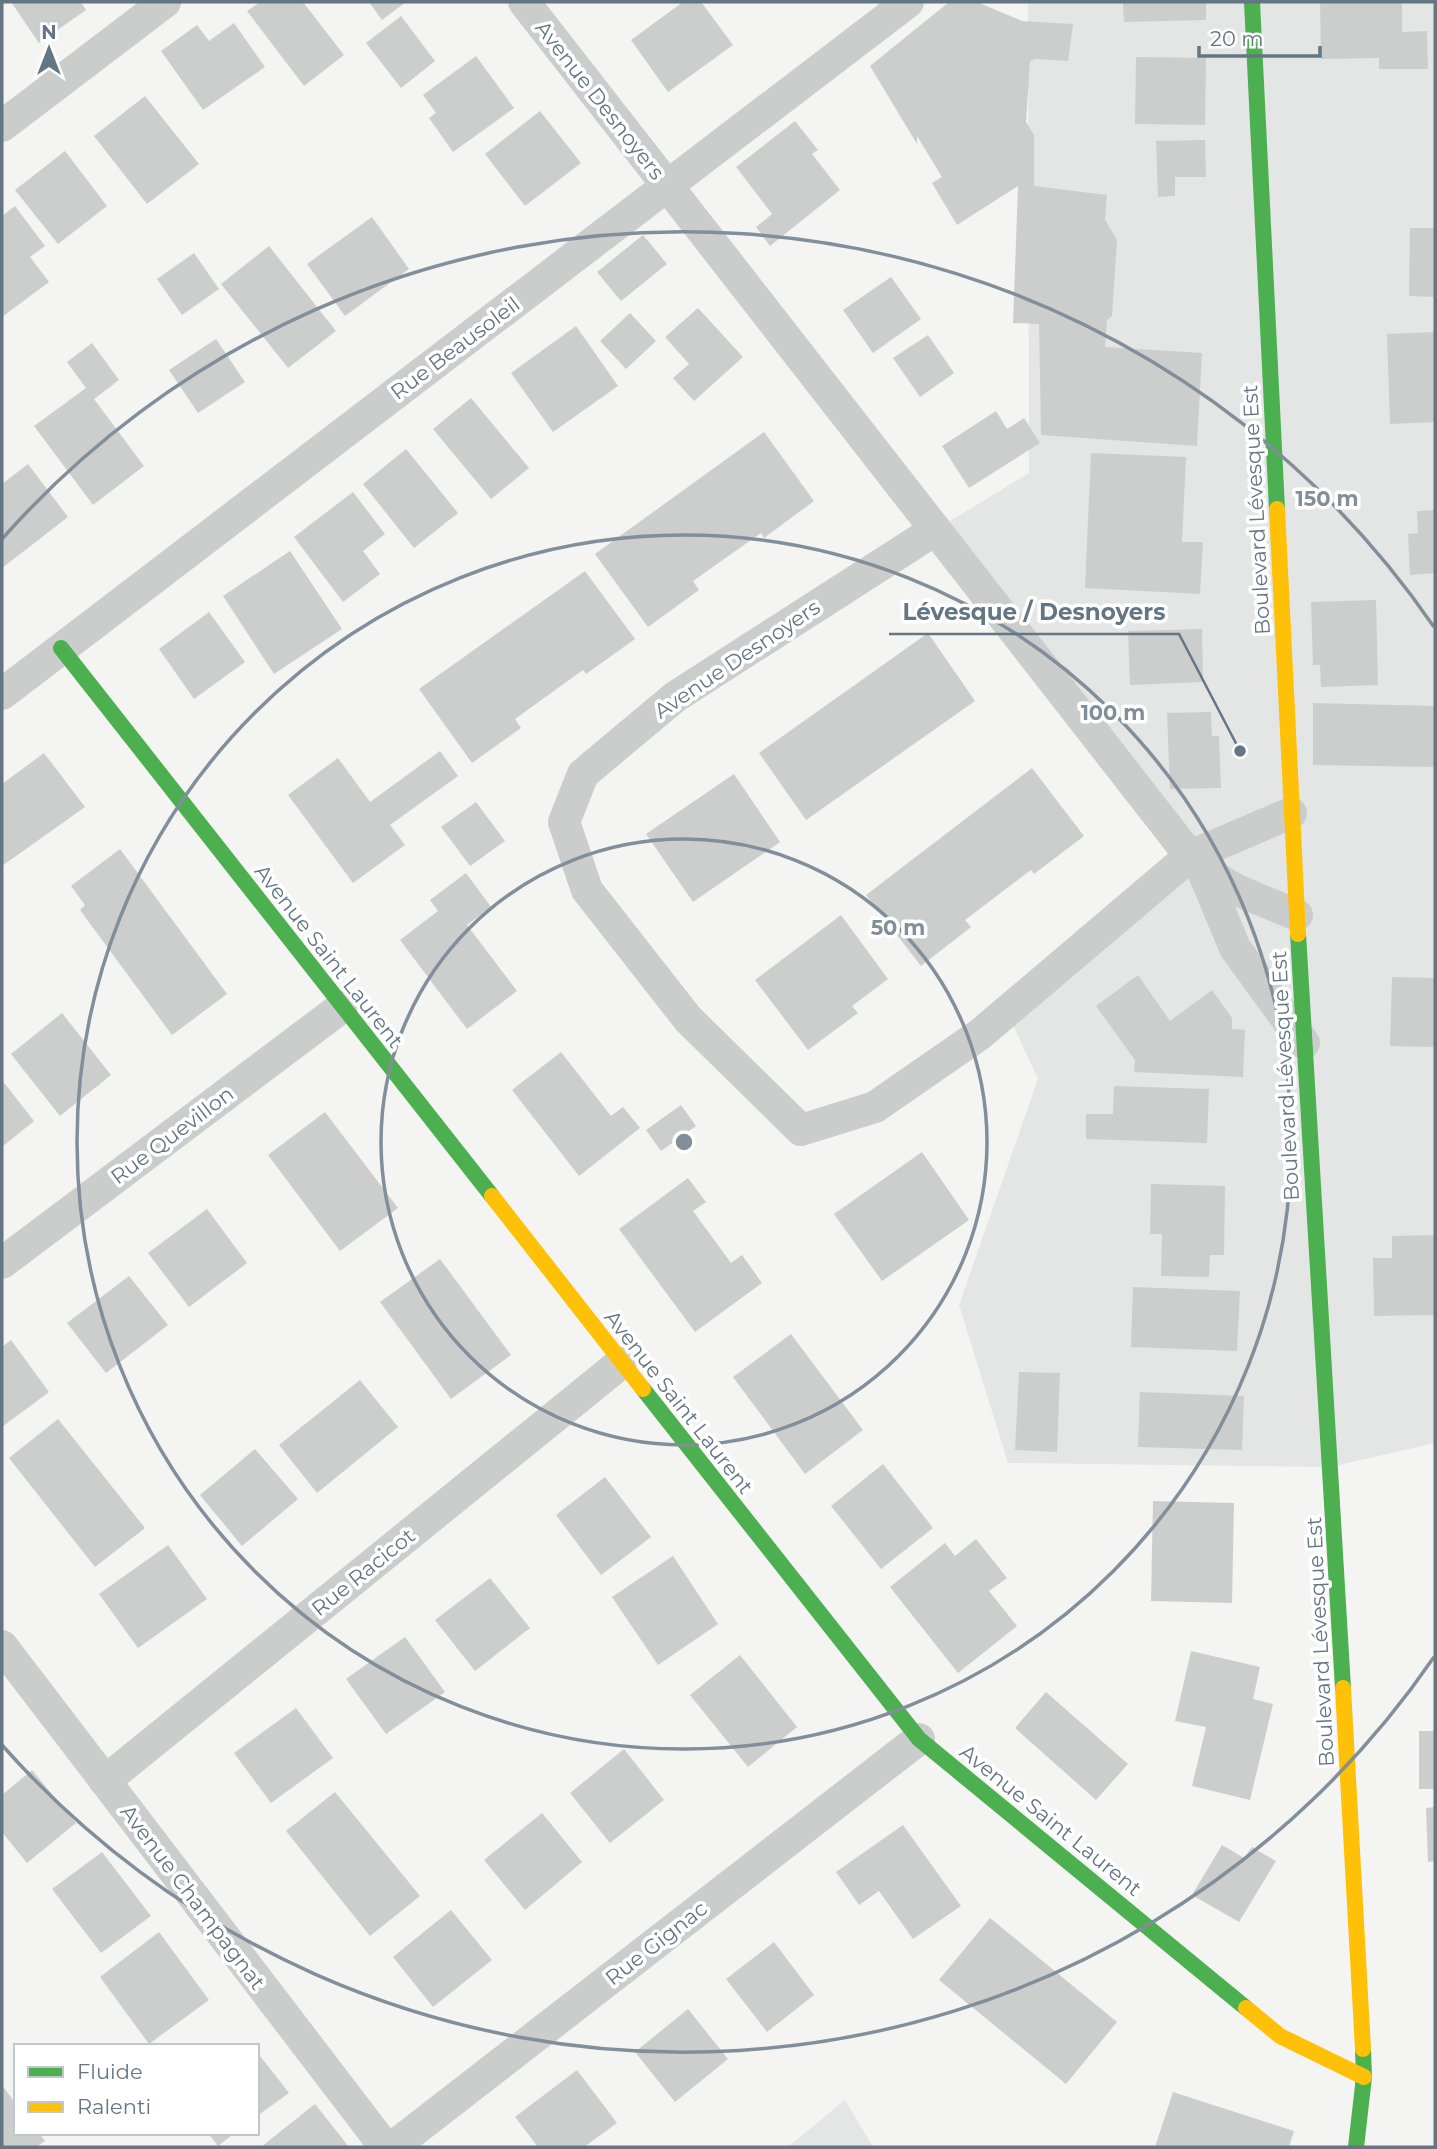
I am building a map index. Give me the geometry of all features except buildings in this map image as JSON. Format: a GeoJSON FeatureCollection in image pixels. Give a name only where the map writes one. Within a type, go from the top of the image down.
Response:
{"type":"FeatureCollection","features":[{"type":"Feature","properties":{"kind":"street"},"geometry":{"type":"LineString","coordinates":[[2,126],[165,2]]}},
{"type":"Feature","properties":{"kind":"street","name":"Avenue Desnoyers"},"geometry":{"type":"LineString","coordinates":[[524,2],[1197,863],[1233,887],[1297,915]]}},
{"type":"Feature","properties":{"kind":"street","name":"Rue Beausoleil"},"geometry":{"type":"LineString","coordinates":[[2,694],[908,2]]}},
{"type":"Feature","properties":{"kind":"street","name":"Boulevard Lévesque Est"},"geometry":{"type":"LineString","coordinates":[[1252,2],[1291,813],[1354,1870],[1364,2077],[1356,2147]]}},
{"type":"Feature","properties":{"kind":"street","name":"Avenue Desnoyers"},"geometry":{"type":"LineString","coordinates":[[935,530],[675,697],[583,774],[564,822],[587,890],[688,1018],[801,1130],[875,1107],[979,1035],[1197,863]]}},
{"type":"Feature","properties":{"kind":"street","name":"Avenue Saint Laurent"},"geometry":{"type":"LineString","coordinates":[[61,648],[919,1739],[1280,2036],[1364,2077]]}},
{"type":"Feature","properties":{"kind":"street"},"geometry":{"type":"LineString","coordinates":[[1291,813],[1197,863],[1235,948],[1304,1043]]}},
{"type":"Feature","properties":{"kind":"street","name":"Rue Quevillon"},"geometry":{"type":"LineString","coordinates":[[2,1263],[342,1007]]}},
{"type":"Feature","properties":{"kind":"street","name":"Rue Racicot"},"geometry":{"type":"LineString","coordinates":[[105,1781],[621,1363]]}},
{"type":"Feature","properties":{"kind":"street","name":"Avenue Champagnat"},"geometry":{"type":"LineString","coordinates":[[2,1646],[385,2147]]}},
{"type":"Feature","properties":{"kind":"street","name":"Rue Gignac"},"geometry":{"type":"LineString","coordinates":[[393,2147],[919,1739]]}},
{"type":"Feature","properties":{"kind":"shaded area"},"geometry":{"type":"Polygon","coordinates":[[[1028,2],[1435,2],[1435,1443],[1330,1467],[1008,1463],[959,1305],[1038,1079],[1007,1012],[1190,856],[935,530],[1029,473],[1028,2]]]}},
{"type":"Feature","properties":{"kind":"shaded area"},"geometry":{"type":"Polygon","coordinates":[[[845,2100],[873,2147],[788,2147],[845,2100]]]}},
{"type":"Feature","properties":{"kind":"traffic: fast"},"geometry":{"type":"LineString","coordinates":[[1252,2],[1277,509]]}},
{"type":"Feature","properties":{"kind":"traffic: fast"},"geometry":{"type":"LineString","coordinates":[[61,648],[492,1196]]}},
{"type":"Feature","properties":{"kind":"traffic: fast"},"geometry":{"type":"LineString","coordinates":[[1298,934],[1343,1688]]}},
{"type":"Feature","properties":{"kind":"traffic: fast"},"geometry":{"type":"LineString","coordinates":[[643,1389],[919,1739],[1246,2008]]}},
{"type":"Feature","properties":{"kind":"traffic: fast"},"geometry":{"type":"LineString","coordinates":[[1356,2147],[1364,2077],[1363,2049]]}},
{"type":"Feature","properties":{"kind":"traffic: slow"},"geometry":{"type":"LineString","coordinates":[[1277,509],[1298,934]]}},
{"type":"Feature","properties":{"kind":"traffic: slow"},"geometry":{"type":"LineString","coordinates":[[492,1196],[643,1389]]}},
{"type":"Feature","properties":{"kind":"traffic: slow"},"geometry":{"type":"LineString","coordinates":[[1343,1688],[1363,2049]]}},
{"type":"Feature","properties":{"kind":"traffic: slow"},"geometry":{"type":"LineString","coordinates":[[1246,2008],[1280,2036],[1364,2077]]}},
{"type":"Feature","properties":{"kind":"place","name":"Lévesque / Desnoyers"},"geometry":{"type":"Point","coordinates":[1240,751]}}]}
